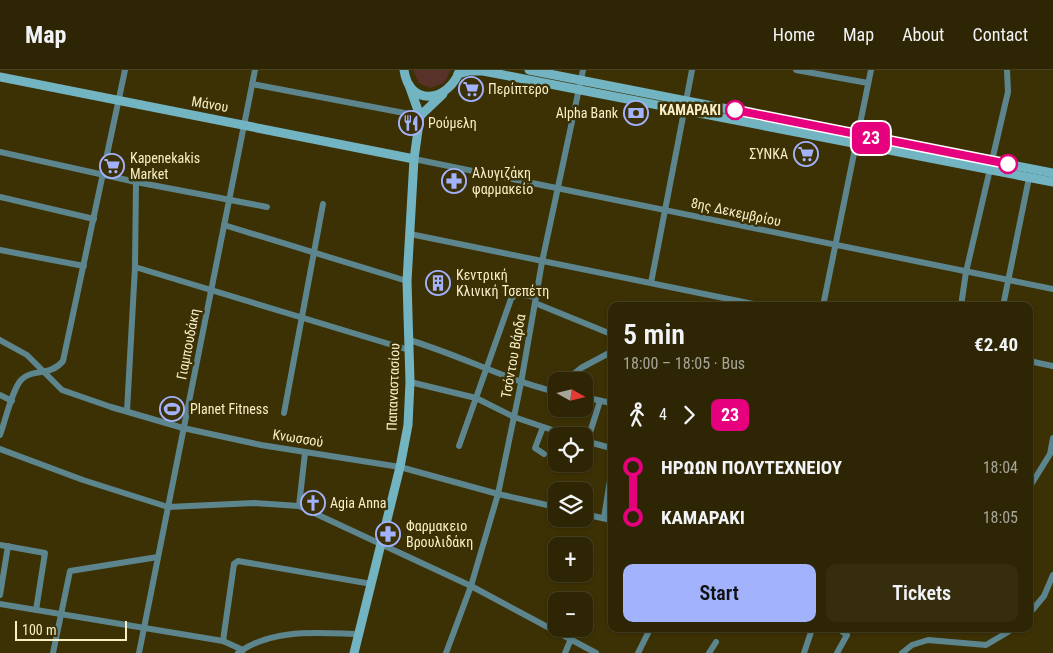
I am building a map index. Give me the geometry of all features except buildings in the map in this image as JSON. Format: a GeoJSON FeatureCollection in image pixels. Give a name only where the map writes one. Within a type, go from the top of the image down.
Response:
{"type":"FeatureCollection","features":[{"type":"Feature","properties":{"kind":"street"},"geometry":{"type":"LineString","coordinates":[[0,76],[1,70]]}},
{"type":"Feature","properties":{"kind":"street"},"geometry":{"type":"LineString","coordinates":[[0,435],[20,381],[29,375],[44,373],[58,367],[62,361],[125,70]]}},
{"type":"Feature","properties":{"kind":"street","name":"Γιαμπουδάκη"},"geometry":{"type":"LineString","coordinates":[[139,653],[255,70]]}},
{"type":"Feature","properties":{"kind":"street","name":"Παπαναστασίου"},"geometry":{"type":"LineString","coordinates":[[354,653],[357,634],[372,584],[400,467],[408,425],[410,382],[407,281],[414,159],[420,116],[404,70]]}},
{"type":"Feature","properties":{"kind":"street"},"geometry":{"type":"LineString","coordinates":[[529,70],[580,84]]}},
{"type":"Feature","properties":{"kind":"street","name":"Τσόντου Βάρδα"},"geometry":{"type":"LineString","coordinates":[[446,653],[471,586],[498,494],[521,383],[542,262],[559,190],[583,70]]}},
{"type":"Feature","properties":{"kind":"street"},"geometry":{"type":"LineString","coordinates":[[651,283],[692,70]]}},
{"type":"Feature","properties":{"kind":"street"},"geometry":{"type":"LineString","coordinates":[[796,70],[868,83]]}},
{"type":"Feature","properties":{"kind":"street"},"geometry":{"type":"LineString","coordinates":[[824,302],[871,70]]}},
{"type":"Feature","properties":{"kind":"street"},"geometry":{"type":"LineString","coordinates":[[961,302],[1008,92],[1007,70]]}},
{"type":"Feature","properties":{"kind":"street"},"geometry":{"type":"LineString","coordinates":[[252,84],[420,116],[453,85],[459,72],[483,71],[580,84],[991,166],[1053,173]]}},
{"type":"Feature","properties":{"kind":"street","name":"Μάνου"},"geometry":{"type":"LineString","coordinates":[[0,76],[118,102],[244,124],[414,159]]}},
{"type":"Feature","properties":{"kind":"street"},"geometry":{"type":"LineString","coordinates":[[409,84],[423,95],[435,96],[445,92]]}},
{"type":"Feature","properties":{"kind":"street"},"geometry":{"type":"LineString","coordinates":[[0,152],[136,182],[267,207]]}},
{"type":"Feature","properties":{"kind":"street","name":"8ης Δεκεμβρίου"},"geometry":{"type":"LineString","coordinates":[[414,159],[966,272],[1009,278],[1053,289]]}},
{"type":"Feature","properties":{"kind":"street"},"geometry":{"type":"LineString","coordinates":[[991,166],[1029,178],[1053,182]]}},
{"type":"Feature","properties":{"kind":"street"},"geometry":{"type":"LineString","coordinates":[[1004,302],[1029,178]]}},
{"type":"Feature","properties":{"kind":"street"},"geometry":{"type":"LineString","coordinates":[[127,411],[135,267],[136,182]]}},
{"type":"Feature","properties":{"kind":"street"},"geometry":{"type":"LineString","coordinates":[[0,197],[94,219]]}},
{"type":"Feature","properties":{"kind":"street"},"geometry":{"type":"LineString","coordinates":[[284,413],[316,251],[323,204]]}},
{"type":"Feature","properties":{"kind":"street"},"geometry":{"type":"LineString","coordinates":[[224,225],[316,251],[407,281]]}},
{"type":"Feature","properties":{"kind":"street"},"geometry":{"type":"LineString","coordinates":[[410,234],[651,283],[728,302]]}},
{"type":"Feature","properties":{"kind":"street"},"geometry":{"type":"LineString","coordinates":[[0,250],[84,266]]}},
{"type":"Feature","properties":{"kind":"street"},"geometry":{"type":"LineString","coordinates":[[135,267],[409,350]]}},
{"type":"Feature","properties":{"kind":"street"},"geometry":{"type":"LineString","coordinates":[[459,446],[511,298],[516,294],[536,300],[608,333]]}},
{"type":"Feature","properties":{"kind":"street","name":"Κνωσσού"},"geometry":{"type":"LineString","coordinates":[[0,340],[26,355],[62,390],[127,411],[184,428],[305,453],[400,467],[498,494],[548,505]]}},
{"type":"Feature","properties":{"kind":"street"},"geometry":{"type":"LineString","coordinates":[[409,340],[444,350],[521,383],[548,390]]}},
{"type":"Feature","properties":{"kind":"street"},"geometry":{"type":"LineString","coordinates":[[576,372],[608,354]]}},
{"type":"Feature","properties":{"kind":"street"},"geometry":{"type":"LineString","coordinates":[[1033,362],[1053,366]]}},
{"type":"Feature","properties":{"kind":"street"},"geometry":{"type":"LineString","coordinates":[[410,382],[476,398],[514,417],[548,429]]}},
{"type":"Feature","properties":{"kind":"street"},"geometry":{"type":"LineString","coordinates":[[0,395],[12,401]]}},
{"type":"Feature","properties":{"kind":"street"},"geometry":{"type":"LineString","coordinates":[[593,400],[608,403]]}},
{"type":"Feature","properties":{"kind":"street"},"geometry":{"type":"LineString","coordinates":[[591,427],[600,401]]}},
{"type":"Feature","properties":{"kind":"street"},"geometry":{"type":"LineString","coordinates":[[543,427],[535,448],[544,454]]}},
{"type":"Feature","properties":{"kind":"street"},"geometry":{"type":"LineString","coordinates":[[1033,482],[1052,454],[1053,438]]}},
{"type":"Feature","properties":{"kind":"street"},"geometry":{"type":"LineString","coordinates":[[593,444],[608,447]]}},
{"type":"Feature","properties":{"kind":"street"},"geometry":{"type":"LineString","coordinates":[[0,449],[83,480],[168,507],[254,503],[299,506],[471,586],[596,653]]}},
{"type":"Feature","properties":{"kind":"street"},"geometry":{"type":"LineString","coordinates":[[299,506],[305,453]]}},
{"type":"Feature","properties":{"kind":"street"},"geometry":{"type":"LineString","coordinates":[[604,518],[608,493]]}},
{"type":"Feature","properties":{"kind":"street"},"geometry":{"type":"LineString","coordinates":[[593,516],[608,519]]}},
{"type":"Feature","properties":{"kind":"street"},"geometry":{"type":"LineString","coordinates":[[0,545],[44,552],[36,610]]}},
{"type":"Feature","properties":{"kind":"street"},"geometry":{"type":"LineString","coordinates":[[0,595],[8,546]]}},
{"type":"Feature","properties":{"kind":"street"},"geometry":{"type":"LineString","coordinates":[[53,653],[69,572],[158,557]]}},
{"type":"Feature","properties":{"kind":"street"},"geometry":{"type":"LineString","coordinates":[[223,641],[234,564],[238,561],[372,584]]}},
{"type":"Feature","properties":{"kind":"street"},"geometry":{"type":"LineString","coordinates":[[1033,609],[1044,596],[1053,575]]}},
{"type":"Feature","properties":{"kind":"street"},"geometry":{"type":"LineString","coordinates":[[0,604],[223,641],[241,651],[260,642],[292,634],[307,632],[357,634]]}},
{"type":"Feature","properties":{"kind":"street"},"geometry":{"type":"LineString","coordinates":[[638,653],[648,632]]}},
{"type":"Feature","properties":{"kind":"street"},"geometry":{"type":"LineString","coordinates":[[804,653],[811,632]]}},
{"type":"Feature","properties":{"kind":"street"},"geometry":{"type":"LineString","coordinates":[[837,653],[847,635],[843,632]]}},
{"type":"Feature","properties":{"kind":"street"},"geometry":{"type":"LineString","coordinates":[[902,653],[912,645],[928,640],[991,644],[1009,632]]}},
{"type":"Feature","properties":{"kind":"street"},"geometry":{"type":"LineString","coordinates":[[566,653],[571,640]]}},
{"type":"Feature","properties":{"kind":"street"},"geometry":{"type":"LineString","coordinates":[[709,653],[716,642]]}},
{"type":"Feature","properties":{"kind":"shaded area"},"geometry":{"type":"Polygon","coordinates":[[[413,70],[451,70],[444,83],[430,88],[419,83],[413,70]]]}},
{"type":"Feature","properties":{"kind":"bus line","name":"23"},"geometry":{"type":"LineString","coordinates":[[735,110],[1008,164]]}},
{"type":"Feature","properties":{"kind":"place","name":"Περίπτερο"},"geometry":{"type":"Point","coordinates":[471,89]}},
{"type":"Feature","properties":{"kind":"place","name":"ΚΑΜΑΡΑΚΙ"},"geometry":{"type":"Point","coordinates":[735,110]}},
{"type":"Feature","properties":{"kind":"place","name":"Alpha Bank"},"geometry":{"type":"Point","coordinates":[636,113]}},
{"type":"Feature","properties":{"kind":"place","name":"Ρούμελη"},"geometry":{"type":"Point","coordinates":[411,123]}},
{"type":"Feature","properties":{"kind":"place","name":"ΣΥΝΚΑ"},"geometry":{"type":"Point","coordinates":[806,154]}},
{"type":"Feature","properties":{"kind":"place","name":"Kapenekakis Market"},"geometry":{"type":"Point","coordinates":[112,166]}},
{"type":"Feature","properties":{"kind":"place","name":"Αλυγιζάκη φαρμακείο"},"geometry":{"type":"Point","coordinates":[454,181]}},
{"type":"Feature","properties":{"kind":"place","name":"Κεντρική Κλινική Τσεπέτη"},"geometry":{"type":"Point","coordinates":[438,283]}},
{"type":"Feature","properties":{"kind":"place","name":"Planet Fitness"},"geometry":{"type":"Point","coordinates":[172,409]}},
{"type":"Feature","properties":{"kind":"place","name":"Agia Anna"},"geometry":{"type":"Point","coordinates":[313,503]}},
{"type":"Feature","properties":{"kind":"place","name":"Φαρμακειο Βρουλιδάκη"},"geometry":{"type":"Point","coordinates":[388,534]}}]}
